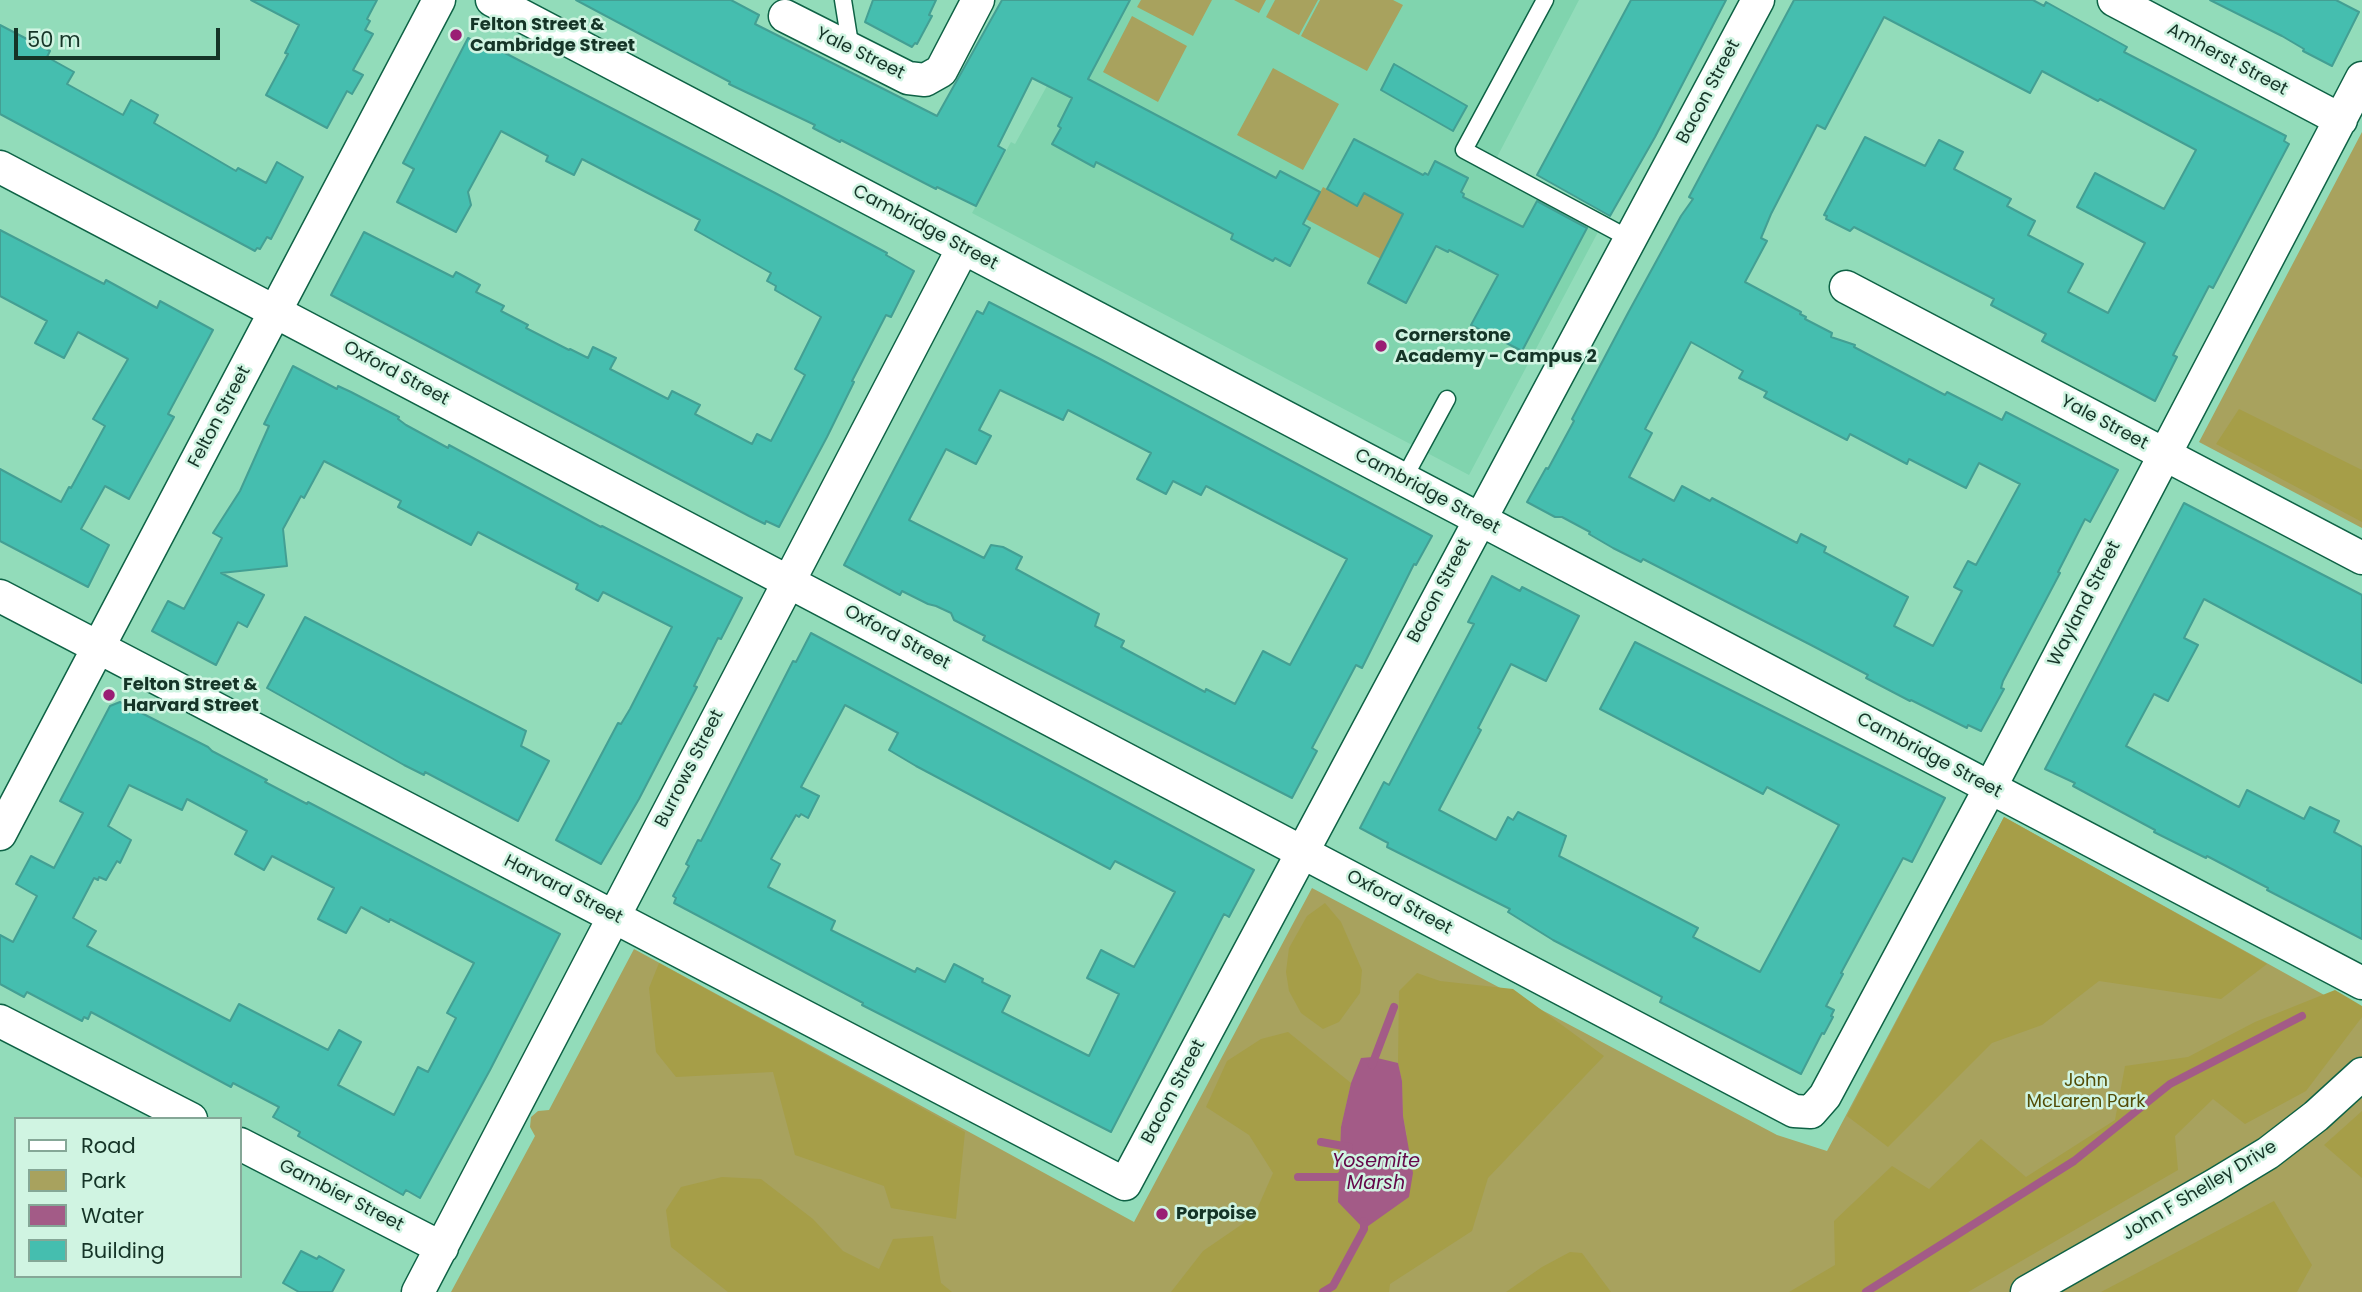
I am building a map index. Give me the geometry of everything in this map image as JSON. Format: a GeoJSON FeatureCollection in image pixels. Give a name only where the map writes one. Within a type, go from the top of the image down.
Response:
{"type":"FeatureCollection","features":[{"type":"Feature","properties":{"kind":"street","name":"Felton Street"},"geometry":{"type":"LineString","coordinates":[[0,834],[439,0]]}},
{"type":"Feature","properties":{"kind":"street","name":"Cambridge Street"},"geometry":{"type":"LineString","coordinates":[[492,0],[2362,982]]}},
{"type":"Feature","properties":{"kind":"street","name":"Yale Street"},"geometry":{"type":"LineString","coordinates":[[785,16],[908,79],[925,80],[941,71],[978,0]]}},
{"type":"Feature","properties":{"kind":"street","name":"Bacon Street"},"geometry":{"type":"LineString","coordinates":[[1125,1184],[1758,0]]}},
{"type":"Feature","properties":{"kind":"street","name":"Amherst Street"},"geometry":{"type":"LineString","coordinates":[[2114,0],[2341,120]]}},
{"type":"Feature","properties":{"kind":"street","name":"Wayland Street"},"geometry":{"type":"LineString","coordinates":[[1794,1111],[1811,1112],[1825,1096],[1990,788],[2362,78]]}},
{"type":"Feature","properties":{"kind":"street","name":"Oxford Street"},"geometry":{"type":"LineString","coordinates":[[0,167],[1794,1111]]}},
{"type":"Feature","properties":{"kind":"street","name":"Burrows Street"},"geometry":{"type":"LineString","coordinates":[[418,1292],[963,248]]}},
{"type":"Feature","properties":{"kind":"street","name":"Yale Street"},"geometry":{"type":"LineString","coordinates":[[1846,287],[2362,558]]}},
{"type":"Feature","properties":{"kind":"street","name":"Harvard Street"},"geometry":{"type":"LineString","coordinates":[[0,596],[1125,1184]]}},
{"type":"Feature","properties":{"kind":"street"},"geometry":{"type":"LineString","coordinates":[[0,1021],[187,1117]]}},
{"type":"Feature","properties":{"kind":"street","name":"John F Shelley Drive"},"geometry":{"type":"LineString","coordinates":[[2027,1292],[2268,1153],[2316,1116],[2362,1074]]}},
{"type":"Feature","properties":{"kind":"street","name":"Gambier Street"},"geometry":{"type":"LineString","coordinates":[[242,1145],[442,1248]]}},
{"type":"Feature","properties":{"kind":"lane"},"geometry":{"type":"LineString","coordinates":[[843,0],[851,50]]}},
{"type":"Feature","properties":{"kind":"lane"},"geometry":{"type":"LineString","coordinates":[[1545,0],[1464,150],[1630,239]]}},
{"type":"Feature","properties":{"kind":"lane"},"geometry":{"type":"LineString","coordinates":[[1403,480],[1447,400]]}},
{"type":"Feature","properties":{"kind":"shaded area","name":"Cornerstone Academy - Campus 2"},"geometry":{"type":"Polygon","coordinates":[[[1111,0],[1579,0],[1496,159],[1606,217],[1469,475],[972,213],[1011,142],[1015,144],[1048,84],[1111,0]]]}},
{"type":"Feature","properties":{"kind":"shaded area"},"geometry":{"type":"Polygon","coordinates":[[[2239,409],[2362,470],[2362,522],[2216,444],[2239,409]]]}},
{"type":"Feature","properties":{"kind":"shaded area"},"geometry":{"type":"Polygon","coordinates":[[[2004,817],[2267,964],[2221,999],[2099,981],[2042,1025],[1992,1043],[1888,1147],[1847,1116],[2004,817]]]}},
{"type":"Feature","properties":{"kind":"shaded area"},"geometry":{"type":"Polygon","coordinates":[[[1325,903],[1341,922],[1362,970],[1360,993],[1339,1022],[1323,1029],[1301,1013],[1289,991],[1286,972],[1289,948],[1307,916],[1325,903]]]}},
{"type":"Feature","properties":{"kind":"shaded area"},"geometry":{"type":"Polygon","coordinates":[[[659,963],[965,1132],[956,1219],[891,1208],[884,1186],[795,1155],[773,1072],[676,1077],[656,1052],[649,988],[659,963]]]}},
{"type":"Feature","properties":{"kind":"shaded area"},"geometry":{"type":"Polygon","coordinates":[[[1417,973],[1440,981],[1513,989],[1604,1056],[1488,1178],[1472,1231],[1390,1284],[1389,1292],[1171,1292],[1203,1251],[1254,1216],[1273,1173],[1249,1135],[1206,1107],[1227,1061],[1261,1039],[1288,1032],[1351,1083],[1341,1127],[1338,1202],[1407,1135],[1398,1063],[1399,991],[1417,973]]]}},
{"type":"Feature","properties":{"kind":"shaded area"},"geometry":{"type":"Polygon","coordinates":[[[2335,990],[2362,1006],[2362,1017],[2306,1091],[2245,1124],[2213,1099],[2175,1136],[2178,1170],[1968,1292],[1789,1292],[1835,1265],[1834,1221],[1892,1166],[1929,1189],[1981,1139],[2026,1177],[2115,1120],[2125,1066],[2188,1057],[2255,1022],[2335,990]]]}},
{"type":"Feature","properties":{"kind":"shaded area"},"geometry":{"type":"Polygon","coordinates":[[[2362,1111],[2362,1178],[2324,1145],[2362,1111]]]}},
{"type":"Feature","properties":{"kind":"shaded area"},"geometry":{"type":"Polygon","coordinates":[[[722,1177],[761,1179],[813,1219],[843,1251],[879,1269],[893,1239],[933,1236],[941,1283],[952,1292],[728,1292],[671,1247],[666,1210],[681,1187],[722,1177]]]}},
{"type":"Feature","properties":{"kind":"shaded area"},"geometry":{"type":"Polygon","coordinates":[[[2274,1201],[2312,1265],[2297,1292],[2101,1292],[2274,1201]]]}},
{"type":"Feature","properties":{"kind":"shaded area"},"geometry":{"type":"Polygon","coordinates":[[[1570,1252],[1582,1253],[1611,1292],[1506,1292],[1542,1267],[1570,1252]]]}},
{"type":"Feature","properties":{"kind":"green space"},"geometry":{"type":"Polygon","coordinates":[[[1141,0],[1212,0],[1193,36],[1137,7],[1141,0]]]}},
{"type":"Feature","properties":{"kind":"green space"},"geometry":{"type":"Polygon","coordinates":[[[1234,0],[1266,0],[1259,13],[1234,0]]]}},
{"type":"Feature","properties":{"kind":"green space"},"geometry":{"type":"Polygon","coordinates":[[[1275,0],[1318,0],[1299,35],[1266,17],[1275,0]]]}},
{"type":"Feature","properties":{"kind":"green space"},"geometry":{"type":"Polygon","coordinates":[[[1320,0],[1393,0],[1403,5],[1367,71],[1301,36],[1320,0]]]}},
{"type":"Feature","properties":{"kind":"green space"},"geometry":{"type":"Polygon","coordinates":[[[1132,16],[1187,46],[1158,102],[1103,72],[1132,16]]]}},
{"type":"Feature","properties":{"kind":"green space"},"geometry":{"type":"Polygon","coordinates":[[[1273,68],[1339,104],[1303,170],[1237,135],[1273,68]]]}},
{"type":"Feature","properties":{"kind":"green space"},"geometry":{"type":"Polygon","coordinates":[[[2362,132],[2362,528],[2199,442],[2362,132]]]}},
{"type":"Feature","properties":{"kind":"green space"},"geometry":{"type":"Polygon","coordinates":[[[1323,187],[1357,205],[1364,193],[1403,214],[1381,259],[1306,219],[1323,187]]]}},
{"type":"Feature","properties":{"kind":"green space","name":"John McLaren Park"},"geometry":{"type":"Polygon","coordinates":[[[2004,817],[2362,1016],[2362,1292],[451,1292],[535,1136],[530,1127],[531,1117],[538,1111],[549,1110],[634,949],[1134,1222],[1312,888],[1777,1135],[1827,1151],[2004,817]]]}},
{"type":"Feature","properties":{"kind":"water","name":"Yosemite Marsh"},"geometry":{"type":"Polygon","coordinates":[[[1373,1057],[1398,1063],[1402,1081],[1403,1116],[1413,1173],[1409,1197],[1364,1229],[1338,1202],[1341,1127],[1351,1083],[1361,1058],[1373,1057]]]}},
{"type":"Feature","properties":{"kind":"building"},"geometry":{"type":"Polygon","coordinates":[[[251,0],[377,0],[367,19],[370,21],[365,30],[373,34],[353,70],[363,75],[352,94],[347,91],[327,128],[266,95],[288,54],[285,53],[299,25],[251,0]]]}},
{"type":"Feature","properties":{"kind":"building"},"geometry":{"type":"Polygon","coordinates":[[[576,0],[731,0],[759,15],[755,24],[937,116],[1002,0],[1130,0],[1088,79],[1276,178],[1280,171],[1320,192],[1303,224],[1310,228],[1290,266],[1275,258],[1273,261],[1231,239],[1233,234],[1096,162],[1094,167],[1052,144],[1072,98],[1032,78],[998,146],[1005,150],[976,206],[937,187],[936,189],[841,140],[840,142],[813,128],[815,125],[729,84],[730,82],[576,0]]]}},
{"type":"Feature","properties":{"kind":"building"},"geometry":{"type":"Polygon","coordinates":[[[873,0],[936,0],[929,15],[932,16],[917,44],[912,47],[865,22],[873,0]]]}},
{"type":"Feature","properties":{"kind":"building"},"geometry":{"type":"Polygon","coordinates":[[[1631,0],[1726,0],[1655,137],[1610,216],[1537,175],[1631,0]]]}},
{"type":"Feature","properties":{"kind":"building"},"geometry":{"type":"Polygon","coordinates":[[[1794,0],[2033,0],[2044,6],[2046,2],[2127,47],[2124,52],[2286,136],[2284,141],[2289,144],[2213,288],[2209,286],[2173,355],[2177,357],[2155,401],[2042,341],[2046,334],[1991,305],[1994,299],[1854,227],[1850,231],[1826,219],[1827,216],[1824,215],[1865,137],[1925,166],[1939,140],[1963,152],[1954,169],[2011,199],[2007,206],[2035,221],[2028,235],[2083,264],[2068,292],[2108,313],[2145,243],[2077,207],[2095,173],[2164,209],[2196,150],[2100,99],[2098,101],[2042,71],[2030,93],[1884,17],[1825,129],[1817,125],[1771,214],[1761,238],[1767,241],[1745,282],[1801,312],[1805,319],[1832,333],[1831,337],[1855,345],[1854,347],[1945,395],[1947,392],[2002,420],[2006,412],[2118,470],[2090,522],[2085,519],[2003,681],[2001,688],[2004,689],[1981,731],[1968,725],[1967,728],[1910,701],[1811,645],[1643,559],[1641,562],[1613,548],[1562,517],[1555,517],[1527,502],[1546,468],[1548,469],[1628,313],[1693,199],[1689,197],[1794,0]],[[1691,342],[1645,429],[1652,433],[1629,477],[1674,501],[1682,486],[1710,501],[1712,498],[1797,543],[1801,534],[1826,547],[1824,552],[1908,597],[1894,626],[1933,646],[1962,591],[1954,587],[1968,561],[1976,565],[2020,484],[1979,463],[1966,488],[1909,459],[1907,464],[1850,434],[1847,440],[1764,397],[1767,392],[1739,378],[1743,371],[1691,342]]]}},
{"type":"Feature","properties":{"kind":"building"},"geometry":{"type":"Polygon","coordinates":[[[2210,0],[2336,0],[2359,12],[2332,66],[2282,36],[2210,0]]]}},
{"type":"Feature","properties":{"kind":"building"},"geometry":{"type":"Polygon","coordinates":[[[0,25],[50,51],[47,57],[74,72],[67,84],[123,115],[131,100],[158,115],[154,123],[236,171],[238,168],[266,183],[277,162],[303,177],[271,239],[267,237],[260,249],[255,251],[0,114],[0,25]]]}},
{"type":"Feature","properties":{"kind":"building"},"geometry":{"type":"Polygon","coordinates":[[[468,38],[476,42],[478,39],[777,194],[887,253],[886,255],[914,271],[891,317],[886,315],[827,437],[779,527],[749,516],[331,295],[364,232],[453,277],[456,272],[480,285],[476,292],[504,306],[501,311],[528,325],[526,328],[588,358],[593,347],[616,358],[610,369],[668,399],[672,391],[700,405],[695,414],[752,444],[757,434],[771,441],[805,375],[795,369],[821,317],[775,290],[776,286],[767,281],[771,273],[695,230],[700,220],[582,159],[574,175],[546,161],[548,156],[501,131],[468,192],[471,205],[456,232],[397,202],[414,169],[403,163],[468,38]]]}},
{"type":"Feature","properties":{"kind":"building"},"geometry":{"type":"Polygon","coordinates":[[[1394,64],[1467,106],[1453,131],[1381,90],[1394,64]]]}},
{"type":"Feature","properties":{"kind":"building"},"geometry":{"type":"Polygon","coordinates":[[[1354,139],[1423,175],[1428,175],[1435,161],[1468,178],[1461,192],[1463,197],[1523,227],[1537,201],[1587,228],[1522,351],[1471,325],[1498,275],[1449,250],[1448,252],[1436,246],[1406,303],[1368,283],[1403,214],[1364,193],[1357,206],[1327,189],[1354,139]]]}},
{"type":"Feature","properties":{"kind":"building"},"geometry":{"type":"Polygon","coordinates":[[[0,230],[104,284],[106,280],[157,308],[160,301],[213,330],[168,414],[174,417],[129,499],[105,486],[81,529],[109,545],[88,587],[0,541],[0,469],[61,502],[105,426],[93,419],[128,359],[78,332],[64,358],[35,343],[47,321],[0,296],[0,230]]]}},
{"type":"Feature","properties":{"kind":"building"},"geometry":{"type":"Polygon","coordinates":[[[989,302],[1432,536],[1416,565],[1414,564],[1362,668],[1356,665],[1312,748],[1317,751],[1292,798],[983,640],[985,636],[954,620],[951,613],[902,591],[900,595],[844,565],[977,311],[983,314],[989,302]],[[1000,390],[979,430],[991,436],[976,464],[946,449],[909,520],[984,558],[991,545],[1003,547],[1022,557],[1016,569],[1099,614],[1095,626],[1124,641],[1121,647],[1205,692],[1206,689],[1235,704],[1263,651],[1290,665],[1347,559],[1206,486],[1201,495],[1173,481],[1166,494],[1137,479],[1151,453],[1068,410],[1063,420],[1000,390]]]}},
{"type":"Feature","properties":{"kind":"building"},"geometry":{"type":"Polygon","coordinates":[[[293,366],[337,389],[338,386],[351,392],[399,417],[406,425],[448,448],[449,445],[601,527],[742,598],[721,639],[718,638],[694,686],[697,687],[639,799],[601,864],[556,840],[618,723],[621,724],[630,709],[672,627],[603,592],[598,601],[576,589],[578,584],[478,532],[471,545],[398,507],[401,501],[324,461],[283,529],[287,566],[221,573],[264,595],[247,627],[238,622],[216,665],[152,631],[168,601],[184,609],[222,538],[213,533],[240,491],[269,426],[264,424],[293,366]]]}},
{"type":"Feature","properties":{"kind":"building"},"geometry":{"type":"Polygon","coordinates":[[[2184,503],[2362,595],[2362,683],[2204,599],[2184,638],[2198,645],[2168,701],[2154,694],[2126,746],[2239,807],[2247,790],[2304,819],[2310,807],[2339,821],[2334,832],[2362,847],[2362,939],[2207,856],[2206,858],[2154,832],[2155,830],[2073,786],[2075,783],[2045,769],[2184,503]]]}},
{"type":"Feature","properties":{"kind":"building"},"geometry":{"type":"Polygon","coordinates":[[[1492,576],[1520,591],[1522,587],[1579,616],[1546,681],[1511,664],[1478,728],[1481,730],[1439,810],[1496,840],[1508,817],[1513,820],[1518,812],[1566,836],[1559,856],[1698,928],[1693,937],[1760,972],[1839,825],[1767,787],[1763,794],[1600,709],[1635,642],[1945,798],[1912,862],[1903,858],[1841,973],[1843,974],[1826,1006],[1834,1010],[1831,1016],[1833,1017],[1801,1074],[1660,1002],[1662,997],[1553,940],[1508,912],[1510,909],[1387,847],[1388,843],[1360,828],[1384,782],[1389,785],[1474,624],[1468,622],[1492,576]]]}},
{"type":"Feature","properties":{"kind":"building"},"geometry":{"type":"Polygon","coordinates":[[[305,617],[526,731],[521,746],[549,761],[518,821],[425,772],[424,775],[404,765],[267,688],[305,617]]]}},
{"type":"Feature","properties":{"kind":"building"},"geometry":{"type":"Polygon","coordinates":[[[811,633],[1254,870],[1229,917],[1224,914],[1111,1132],[862,1005],[863,1003],[674,903],[676,898],[673,896],[689,866],[686,864],[698,840],[701,841],[793,661],[796,662],[811,633]],[[845,705],[801,787],[819,796],[808,818],[801,814],[799,817],[796,815],[771,859],[780,864],[768,887],[835,921],[831,930],[915,972],[917,968],[945,982],[954,964],[983,979],[982,982],[1010,996],[1002,1012],[1089,1056],[1119,994],[1087,978],[1101,950],[1134,967],[1175,892],[1115,861],[1110,869],[916,766],[889,750],[898,733],[845,705]]]}},
{"type":"Feature","properties":{"kind":"building"},"geometry":{"type":"Polygon","coordinates":[[[120,702],[208,747],[267,780],[265,782],[560,934],[420,1198],[406,1190],[403,1195],[298,1136],[300,1132],[273,1117],[279,1107],[233,1083],[231,1087],[91,1012],[88,1019],[84,1017],[82,1021],[27,992],[24,997],[0,984],[0,935],[13,942],[37,896],[16,884],[31,856],[54,868],[83,813],[60,801],[110,706],[120,702]],[[129,785],[108,826],[131,840],[120,863],[117,861],[106,880],[94,878],[73,918],[96,931],[87,946],[230,1021],[239,1004],[328,1050],[339,1030],[361,1042],[338,1085],[394,1115],[418,1067],[428,1072],[456,1018],[447,1013],[474,963],[390,919],[389,922],[361,907],[346,933],[318,919],[334,888],[272,856],[264,870],[235,854],[247,831],[187,799],[182,810],[129,785]]]}},
{"type":"Feature","properties":{"kind":"building"},"geometry":{"type":"Polygon","coordinates":[[[301,1251],[317,1259],[319,1256],[344,1270],[332,1292],[299,1292],[283,1283],[301,1251]]]}},
{"type":"Feature","properties":{"kind":"waterway"},"geometry":{"type":"LineString","coordinates":[[1372,1065],[1394,1007]]}},
{"type":"Feature","properties":{"kind":"waterway"},"geometry":{"type":"LineString","coordinates":[[1866,1292],[2074,1161],[2170,1084],[2302,1016]]}},
{"type":"Feature","properties":{"kind":"waterway"},"geometry":{"type":"LineString","coordinates":[[1321,1142],[1349,1147]]}},
{"type":"Feature","properties":{"kind":"waterway"},"geometry":{"type":"LineString","coordinates":[[1298,1177],[1339,1177],[1345,1172]]}},
{"type":"Feature","properties":{"kind":"waterway"},"geometry":{"type":"LineString","coordinates":[[1323,1292],[1333,1286],[1364,1229],[1364,1221]]}},
{"type":"Feature","properties":{"kind":"place","name":"Felton Street & Cambridge Street"},"geometry":{"type":"Point","coordinates":[456,35]}},
{"type":"Feature","properties":{"kind":"place","name":"Cornerstone Academy - Campus 2"},"geometry":{"type":"Point","coordinates":[1381,346]}},
{"type":"Feature","properties":{"kind":"place","name":"Felton Street & Harvard Street"},"geometry":{"type":"Point","coordinates":[109,695]}},
{"type":"Feature","properties":{"kind":"place","name":"Porpoise"},"geometry":{"type":"Point","coordinates":[1162,1214]}}]}
